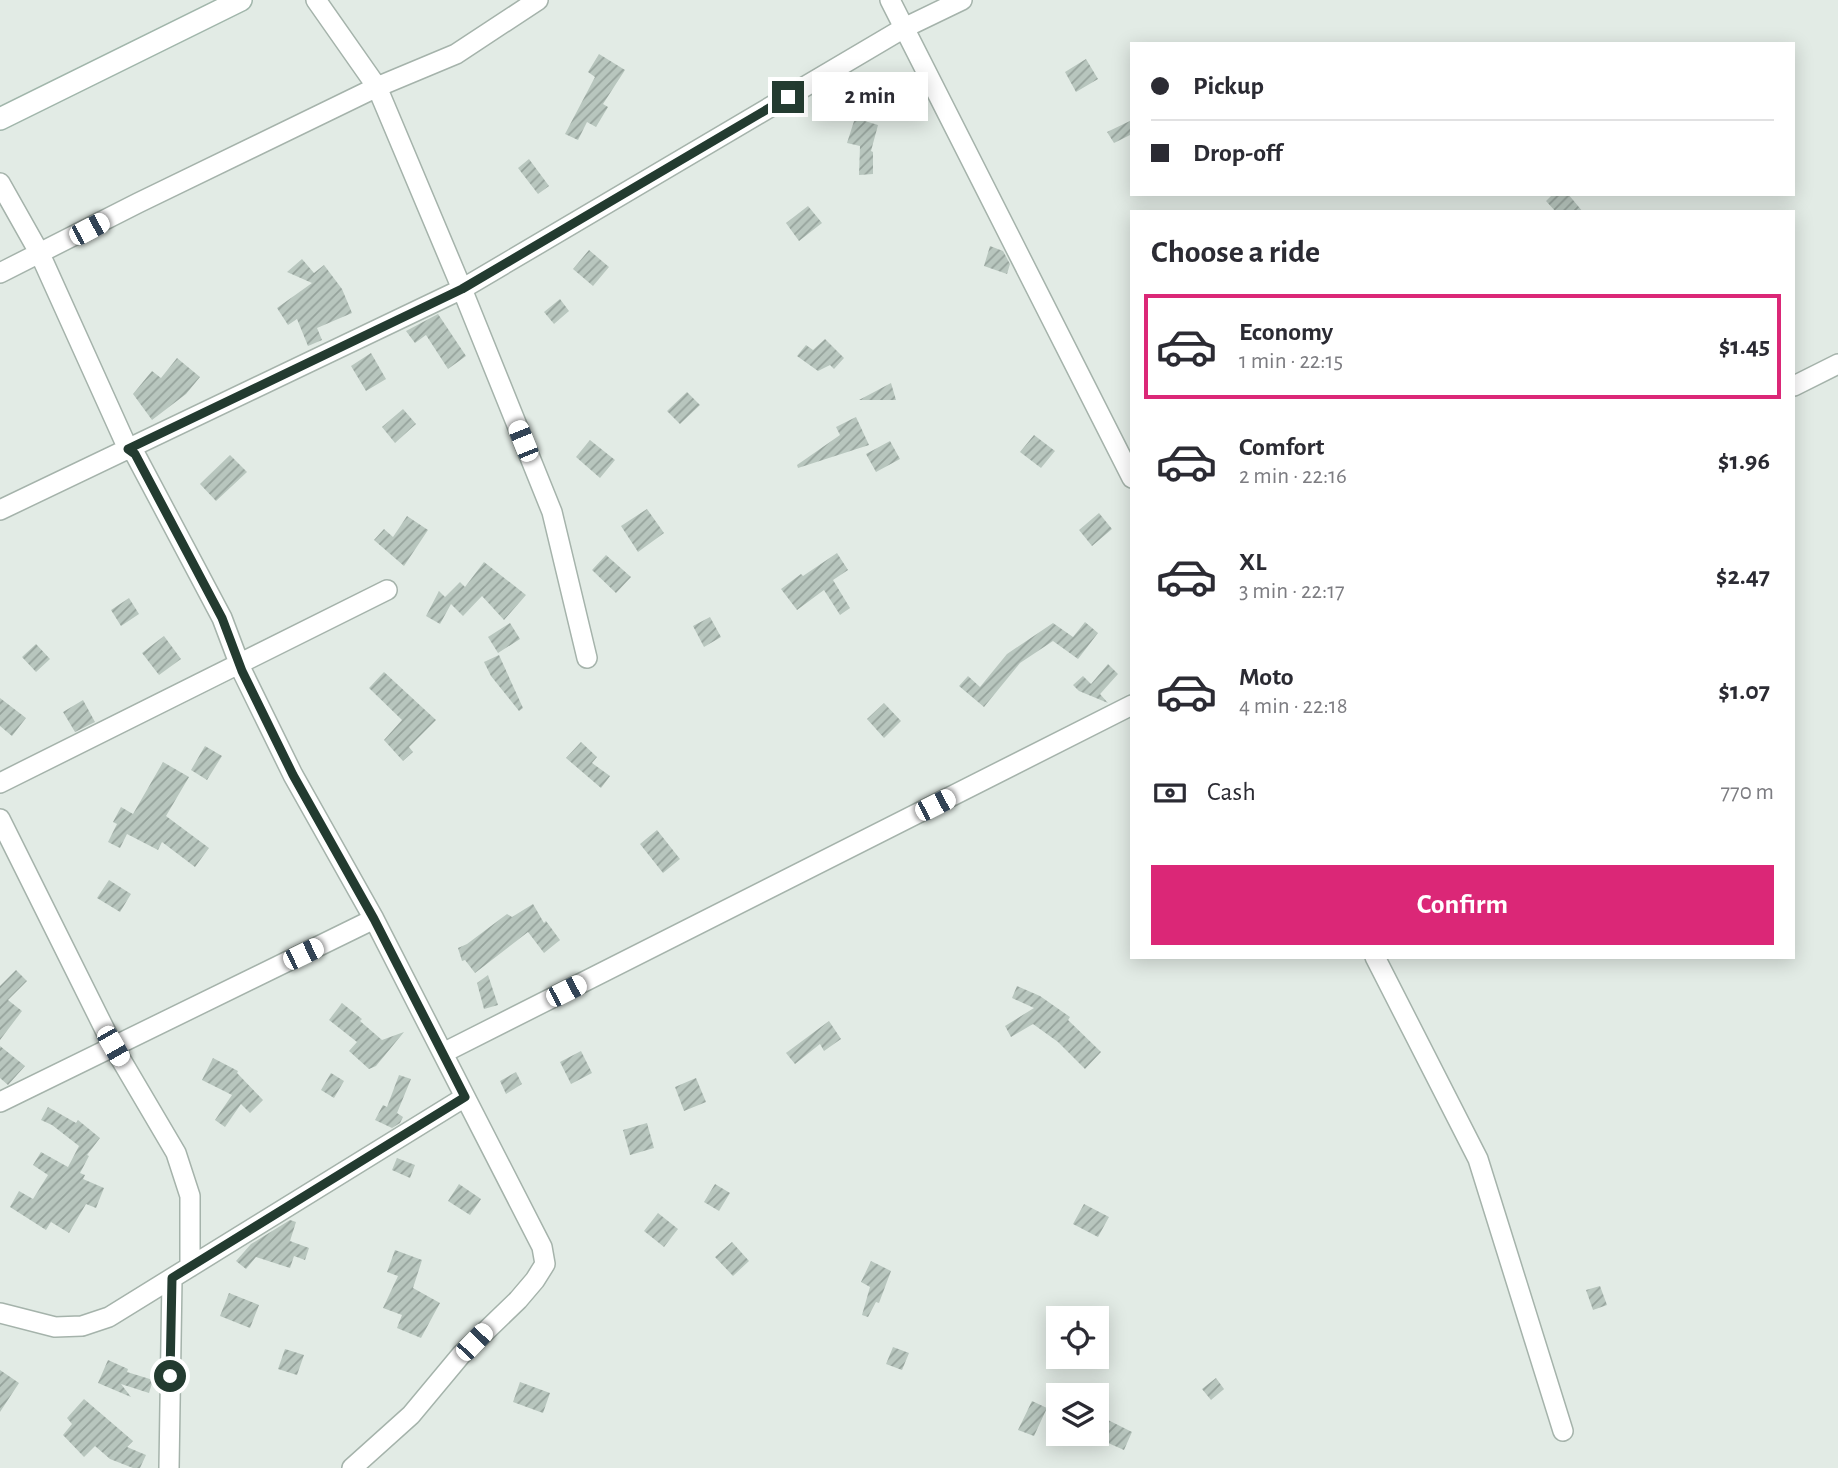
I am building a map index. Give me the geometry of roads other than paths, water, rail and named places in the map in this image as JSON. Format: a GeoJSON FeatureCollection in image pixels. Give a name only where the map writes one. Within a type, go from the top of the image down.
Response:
{"type":"FeatureCollection","features":[{"type":"Feature","properties":{"kind":"main road"},"geometry":{"type":"LineString","coordinates":[[0,119],[241,0]]}},
{"type":"Feature","properties":{"kind":"street"},"geometry":{"type":"LineString","coordinates":[[316,0],[377,87],[462,289],[552,512],[587,658]]}},
{"type":"Feature","properties":{"kind":"street"},"geometry":{"type":"LineString","coordinates":[[0,273],[377,87],[456,54],[538,0]]}},
{"type":"Feature","properties":{"kind":"street"},"geometry":{"type":"LineString","coordinates":[[890,0],[1130,474]]}},
{"type":"Feature","properties":{"kind":"street"},"geometry":{"type":"LineString","coordinates":[[0,510],[462,289],[904,28],[962,0]]}},
{"type":"Feature","properties":{"kind":"street"},"geometry":{"type":"LineString","coordinates":[[0,183],[40,254],[128,449],[135,454],[222,618],[239,662],[293,775],[374,919],[542,1247],[545,1264],[518,1300],[461,1355],[411,1415],[352,1468]]}},
{"type":"Feature","properties":{"kind":"street"},"geometry":{"type":"LineString","coordinates":[[1795,386],[1838,365]]}},
{"type":"Feature","properties":{"kind":"street"},"geometry":{"type":"LineString","coordinates":[[0,783],[387,590]]}},
{"type":"Feature","properties":{"kind":"street"},"geometry":{"type":"LineString","coordinates":[[443,1053],[1130,706]]}},
{"type":"Feature","properties":{"kind":"street"},"geometry":{"type":"LineString","coordinates":[[0,819],[113,1046],[176,1153],[190,1196],[190,1267]]}},
{"type":"Feature","properties":{"kind":"street"},"geometry":{"type":"LineString","coordinates":[[0,1102],[374,919]]}},
{"type":"Feature","properties":{"kind":"street"},"geometry":{"type":"LineString","coordinates":[[1377,959],[1478,1159],[1563,1431]]}},
{"type":"Feature","properties":{"kind":"street"},"geometry":{"type":"LineString","coordinates":[[0,1313],[55,1327],[82,1326],[109,1317],[465,1097]]}},
{"type":"Feature","properties":{"kind":"street"},"geometry":{"type":"LineString","coordinates":[[169,1468],[172,1278]]}}]}
